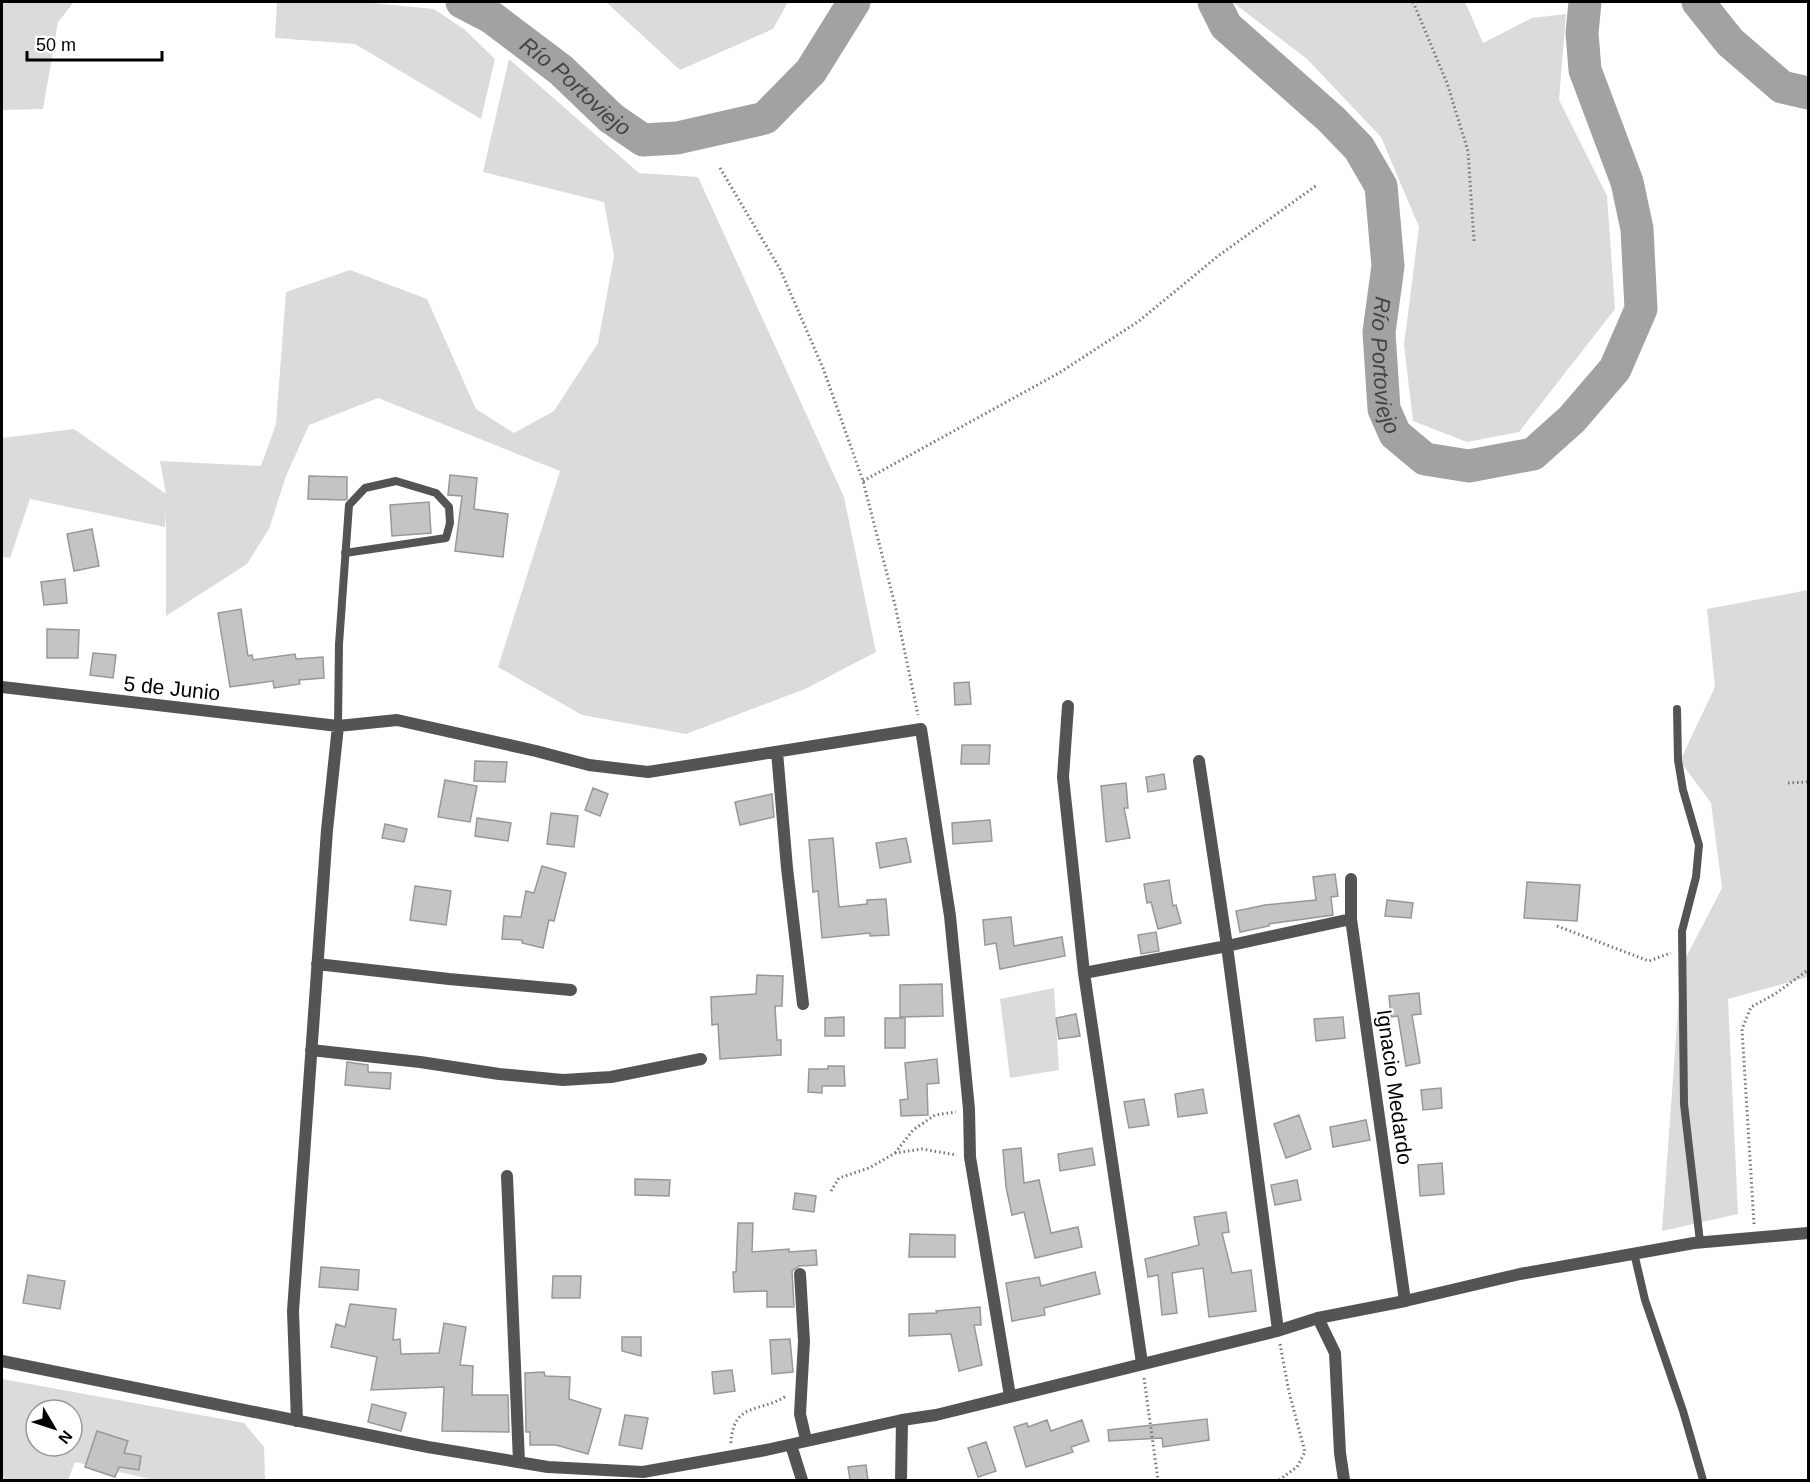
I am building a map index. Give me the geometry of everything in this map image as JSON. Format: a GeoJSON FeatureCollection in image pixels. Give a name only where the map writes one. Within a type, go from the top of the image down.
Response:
{"type":"FeatureCollection","features":[{"type":"Feature","properties":{"kind":"street","name":"5 de Junio"},"geometry":{"type":"LineString","coordinates":[[2,687],[338,726],[397,720],[589,765],[648,772],[921,729]]}},
{"type":"Feature","properties":{"kind":"street"},"geometry":{"type":"LineString","coordinates":[[1068,706],[1063,777],[1084,974],[1142,1363]]}},
{"type":"Feature","properties":{"kind":"street"},"geometry":{"type":"LineString","coordinates":[[297,1421],[293,1311],[310,1050],[327,830],[338,726]]}},
{"type":"Feature","properties":{"kind":"street"},"geometry":{"type":"LineString","coordinates":[[921,729],[950,916],[969,1109],[970,1157],[1011,1396]]}},
{"type":"Feature","properties":{"kind":"street"},"geometry":{"type":"LineString","coordinates":[[777,752],[802,1004]]}},
{"type":"Feature","properties":{"kind":"street"},"geometry":{"type":"LineString","coordinates":[[1199,761],[1227,946],[1278,1330]]}},
{"type":"Feature","properties":{"kind":"street","name":"Ignacio Medardo"},"geometry":{"type":"LineString","coordinates":[[1352,879],[1352,919],[1405,1300]]}},
{"type":"Feature","properties":{"kind":"street"},"geometry":{"type":"LineString","coordinates":[[1084,974],[1352,919]]}},
{"type":"Feature","properties":{"kind":"street"},"geometry":{"type":"LineString","coordinates":[[317,964],[571,990]]}},
{"type":"Feature","properties":{"kind":"street"},"geometry":{"type":"LineString","coordinates":[[310,1050],[563,1080],[611,1077],[701,1059]]}},
{"type":"Feature","properties":{"kind":"street"},"geometry":{"type":"LineString","coordinates":[[507,1176],[519,1462]]}},
{"type":"Feature","properties":{"kind":"street"},"geometry":{"type":"LineString","coordinates":[[2,1362],[428,1447],[548,1467],[643,1472],[791,1445],[936,1414],[1278,1330],[1318,1318],[1520,1274],[1700,1242],[1809,1233]]}},
{"type":"Feature","properties":{"kind":"street"},"geometry":{"type":"LineString","coordinates":[[800,1274],[804,1341],[800,1414],[806,1440]]}},
{"type":"Feature","properties":{"kind":"street"},"geometry":{"type":"LineString","coordinates":[[1318,1318],[1335,1353],[1340,1453],[1344,1480]]}},
{"type":"Feature","properties":{"kind":"street"},"geometry":{"type":"LineString","coordinates":[[902,1420],[902,1480]]}},
{"type":"Feature","properties":{"kind":"street"},"geometry":{"type":"LineString","coordinates":[[791,1445],[802,1480]]}},
{"type":"Feature","properties":{"kind":"lane"},"geometry":{"type":"LineString","coordinates":[[338,726],[339,644],[345,553],[349,505],[365,488],[396,481],[436,493],[449,507],[450,523],[446,538],[345,553]]}},
{"type":"Feature","properties":{"kind":"lane"},"geometry":{"type":"LineString","coordinates":[[1677,708],[1678,760],[1683,790],[1699,845],[1696,876],[1682,931],[1682,949],[1684,1104],[1700,1242]]}},
{"type":"Feature","properties":{"kind":"lane"},"geometry":{"type":"LineString","coordinates":[[1634,1253],[1645,1300],[1683,1411],[1703,1480]]}},
{"type":"Feature","properties":{"kind":"path"},"geometry":{"type":"LineString","coordinates":[[1413,2],[1447,83],[1468,151],[1474,241]]}},
{"type":"Feature","properties":{"kind":"path"},"geometry":{"type":"LineString","coordinates":[[720,168],[780,269],[823,368],[863,481],[895,605],[921,729]]}},
{"type":"Feature","properties":{"kind":"path"},"geometry":{"type":"LineString","coordinates":[[863,481],[1059,373],[1139,321],[1218,256],[1317,185]]}},
{"type":"Feature","properties":{"kind":"path"},"geometry":{"type":"LineString","coordinates":[[1788,783],[1809,782]]}},
{"type":"Feature","properties":{"kind":"path"},"geometry":{"type":"LineString","coordinates":[[1557,926],[1648,961],[1682,949]]}},
{"type":"Feature","properties":{"kind":"path"},"geometry":{"type":"LineString","coordinates":[[1755,1238],[1742,1029],[1752,1007],[1809,970]]}},
{"type":"Feature","properties":{"kind":"path"},"geometry":{"type":"LineString","coordinates":[[895,1153],[913,1130],[935,1115],[969,1109]]}},
{"type":"Feature","properties":{"kind":"path"},"geometry":{"type":"LineString","coordinates":[[831,1191],[839,1178],[869,1168],[895,1153],[922,1149],[970,1157]]}},
{"type":"Feature","properties":{"kind":"path"},"geometry":{"type":"LineString","coordinates":[[1278,1330],[1289,1392],[1305,1452],[1297,1467],[1279,1480]]}},
{"type":"Feature","properties":{"kind":"path"},"geometry":{"type":"LineString","coordinates":[[1142,1363],[1158,1480]]}},
{"type":"Feature","properties":{"kind":"path"},"geometry":{"type":"LineString","coordinates":[[734,1456],[730,1442],[734,1424],[747,1410],[780,1400],[802,1385]]}},
{"type":"Feature","properties":{"kind":"shaded area"},"geometry":{"type":"Polygon","coordinates":[[[2,2],[74,2],[58,22],[43,109],[2,110],[2,2]]]}},
{"type":"Feature","properties":{"kind":"shaded area"},"geometry":{"type":"Polygon","coordinates":[[[277,2],[362,2],[434,9],[465,30],[495,59],[481,119],[355,44],[275,38],[277,2]]]}},
{"type":"Feature","properties":{"kind":"shaded area"},"geometry":{"type":"Polygon","coordinates":[[[606,2],[788,2],[773,29],[680,70],[606,2]]]}},
{"type":"Feature","properties":{"kind":"shaded area"},"geometry":{"type":"Polygon","coordinates":[[[1235,2],[1465,2],[1483,43],[1532,18],[1566,14],[1559,100],[1607,196],[1615,309],[1519,432],[1467,442],[1413,421],[1404,345],[1419,227],[1381,137],[1307,59],[1235,2]]]}},
{"type":"Feature","properties":{"kind":"shaded area"},"geometry":{"type":"Polygon","coordinates":[[[509,59],[639,173],[698,177],[844,497],[876,652],[805,689],[686,734],[582,715],[498,667],[560,471],[378,398],[309,425],[286,476],[269,529],[247,564],[166,616],[166,511],[165,527],[30,499],[10,558],[2,557],[2,438],[74,429],[166,494],[160,461],[261,466],[276,424],[286,292],[350,270],[427,299],[476,409],[514,433],[554,411],[598,343],[614,256],[604,202],[483,172],[509,59]]]}},
{"type":"Feature","properties":{"kind":"shaded area"},"geometry":{"type":"Polygon","coordinates":[[[1808,590],[1808,977],[1728,999],[1738,1214],[1662,1231],[1681,967],[1722,888],[1711,803],[1680,761],[1715,687],[1707,609],[1808,590]]]}},
{"type":"Feature","properties":{"kind":"shaded area"},"geometry":{"type":"Polygon","coordinates":[[[1054,988],[1059,1070],[1010,1078],[1000,999],[1054,988]]]}},
{"type":"Feature","properties":{"kind":"shaded area"},"geometry":{"type":"Polygon","coordinates":[[[2,1379],[244,1423],[264,1447],[265,1480],[154,1480],[75,1462],[68,1480],[2,1480],[2,1379]]]}},
{"type":"Feature","properties":{"kind":"building"},"geometry":{"type":"Polygon","coordinates":[[[450,475],[477,478],[474,509],[508,514],[503,557],[455,551],[462,496],[448,495],[450,475]]]}},
{"type":"Feature","properties":{"kind":"building"},"geometry":{"type":"Polygon","coordinates":[[[309,476],[347,477],[347,499],[308,499],[309,476]]]}},
{"type":"Feature","properties":{"kind":"building"},"geometry":{"type":"Polygon","coordinates":[[[429,502],[431,533],[392,536],[390,505],[429,502]]]}},
{"type":"Feature","properties":{"kind":"building"},"geometry":{"type":"Polygon","coordinates":[[[92,529],[99,566],[74,571],[67,534],[92,529]]]}},
{"type":"Feature","properties":{"kind":"building"},"geometry":{"type":"Polygon","coordinates":[[[65,579],[67,603],[44,605],[41,582],[65,579]]]}},
{"type":"Feature","properties":{"kind":"building"},"geometry":{"type":"Polygon","coordinates":[[[241,609],[248,656],[252,655],[253,660],[295,654],[296,659],[323,657],[324,678],[299,680],[300,684],[274,688],[273,681],[230,687],[218,613],[241,609]]]}},
{"type":"Feature","properties":{"kind":"building"},"geometry":{"type":"Polygon","coordinates":[[[47,629],[79,630],[78,658],[47,658],[47,629]]]}},
{"type":"Feature","properties":{"kind":"building"},"geometry":{"type":"Polygon","coordinates":[[[93,653],[116,655],[113,678],[90,675],[93,653]]]}},
{"type":"Feature","properties":{"kind":"building"},"geometry":{"type":"Polygon","coordinates":[[[969,682],[971,704],[955,705],[954,683],[969,682]]]}},
{"type":"Feature","properties":{"kind":"building"},"geometry":{"type":"Polygon","coordinates":[[[962,745],[990,745],[989,764],[961,764],[962,745]]]}},
{"type":"Feature","properties":{"kind":"building"},"geometry":{"type":"Polygon","coordinates":[[[475,761],[507,762],[505,782],[474,781],[475,761]]]}},
{"type":"Feature","properties":{"kind":"building"},"geometry":{"type":"Polygon","coordinates":[[[1164,774],[1166,789],[1148,792],[1146,777],[1164,774]]]}},
{"type":"Feature","properties":{"kind":"building"},"geometry":{"type":"Polygon","coordinates":[[[445,780],[477,786],[470,822],[438,817],[445,780]]]}},
{"type":"Feature","properties":{"kind":"building"},"geometry":{"type":"Polygon","coordinates":[[[1126,783],[1128,808],[1124,808],[1130,838],[1106,842],[1101,786],[1126,783]]]}},
{"type":"Feature","properties":{"kind":"building"},"geometry":{"type":"Polygon","coordinates":[[[593,788],[608,794],[600,816],[585,810],[593,788]]]}},
{"type":"Feature","properties":{"kind":"building"},"geometry":{"type":"Polygon","coordinates":[[[772,794],[774,817],[740,825],[735,802],[772,794]]]}},
{"type":"Feature","properties":{"kind":"building"},"geometry":{"type":"Polygon","coordinates":[[[551,813],[578,816],[574,847],[547,844],[551,813]]]}},
{"type":"Feature","properties":{"kind":"building"},"geometry":{"type":"Polygon","coordinates":[[[477,818],[511,823],[508,841],[475,836],[477,818]]]}},
{"type":"Feature","properties":{"kind":"building"},"geometry":{"type":"Polygon","coordinates":[[[990,820],[992,841],[953,844],[952,823],[990,820]]]}},
{"type":"Feature","properties":{"kind":"building"},"geometry":{"type":"Polygon","coordinates":[[[385,824],[407,829],[404,842],[382,838],[385,824]]]}},
{"type":"Feature","properties":{"kind":"building"},"geometry":{"type":"Polygon","coordinates":[[[833,838],[839,907],[867,904],[867,900],[886,899],[889,935],[870,936],[870,933],[822,938],[818,891],[813,892],[809,840],[833,838]]]}},
{"type":"Feature","properties":{"kind":"building"},"geometry":{"type":"Polygon","coordinates":[[[906,838],[911,862],[880,868],[876,843],[906,838]]]}},
{"type":"Feature","properties":{"kind":"building"},"geometry":{"type":"Polygon","coordinates":[[[542,866],[566,873],[554,921],[549,920],[543,948],[522,943],[522,940],[502,939],[504,916],[521,917],[526,891],[534,893],[542,866]]]}},
{"type":"Feature","properties":{"kind":"building"},"geometry":{"type":"Polygon","coordinates":[[[1335,874],[1338,896],[1331,897],[1333,915],[1269,924],[1269,926],[1240,932],[1236,911],[1265,905],[1316,900],[1313,877],[1335,874]]]}},
{"type":"Feature","properties":{"kind":"building"},"geometry":{"type":"Polygon","coordinates":[[[1169,880],[1173,906],[1176,905],[1181,923],[1158,929],[1151,902],[1147,903],[1144,884],[1169,880]]]}},
{"type":"Feature","properties":{"kind":"building"},"geometry":{"type":"Polygon","coordinates":[[[1527,882],[1580,885],[1577,921],[1524,918],[1527,882]]]}},
{"type":"Feature","properties":{"kind":"building"},"geometry":{"type":"Polygon","coordinates":[[[415,886],[451,891],[446,925],[410,920],[415,886]]]}},
{"type":"Feature","properties":{"kind":"building"},"geometry":{"type":"Polygon","coordinates":[[[1387,900],[1413,903],[1411,918],[1385,916],[1387,900]]]}},
{"type":"Feature","properties":{"kind":"building"},"geometry":{"type":"Polygon","coordinates":[[[1011,917],[1014,946],[1062,937],[1065,956],[1000,969],[996,943],[985,945],[983,920],[1011,917]]]}},
{"type":"Feature","properties":{"kind":"building"},"geometry":{"type":"Polygon","coordinates":[[[1156,932],[1159,951],[1141,954],[1138,935],[1156,932]]]}},
{"type":"Feature","properties":{"kind":"building"},"geometry":{"type":"Polygon","coordinates":[[[757,975],[783,976],[782,1006],[775,1006],[777,1040],[781,1040],[781,1055],[720,1059],[718,1024],[712,1025],[711,997],[756,994],[757,975]]]}},
{"type":"Feature","properties":{"kind":"building"},"geometry":{"type":"Polygon","coordinates":[[[942,984],[943,1016],[900,1017],[900,985],[942,984]]]}},
{"type":"Feature","properties":{"kind":"building"},"geometry":{"type":"Polygon","coordinates":[[[1419,993],[1421,1014],[1412,1015],[1420,1063],[1406,1066],[1398,1016],[1391,1017],[1389,996],[1419,993]]]}},
{"type":"Feature","properties":{"kind":"building"},"geometry":{"type":"Polygon","coordinates":[[[1076,1014],[1080,1036],[1059,1039],[1056,1018],[1076,1014]]]}},
{"type":"Feature","properties":{"kind":"building"},"geometry":{"type":"Polygon","coordinates":[[[844,1017],[844,1036],[825,1036],[825,1018],[844,1017]]]}},
{"type":"Feature","properties":{"kind":"building"},"geometry":{"type":"Polygon","coordinates":[[[1343,1017],[1345,1038],[1316,1041],[1314,1019],[1343,1017]]]}},
{"type":"Feature","properties":{"kind":"building"},"geometry":{"type":"Polygon","coordinates":[[[885,1018],[905,1018],[905,1048],[885,1048],[885,1018]]]}},
{"type":"Feature","properties":{"kind":"building"},"geometry":{"type":"Polygon","coordinates":[[[937,1059],[939,1083],[927,1084],[928,1115],[901,1116],[900,1100],[908,1099],[905,1063],[937,1059]]]}},
{"type":"Feature","properties":{"kind":"building"},"geometry":{"type":"Polygon","coordinates":[[[347,1062],[368,1065],[368,1072],[391,1073],[390,1089],[345,1085],[347,1062]]]}},
{"type":"Feature","properties":{"kind":"building"},"geometry":{"type":"Polygon","coordinates":[[[828,1066],[844,1066],[845,1086],[822,1086],[822,1093],[808,1092],[809,1069],[828,1069],[828,1066]]]}},
{"type":"Feature","properties":{"kind":"building"},"geometry":{"type":"Polygon","coordinates":[[[1441,1088],[1442,1108],[1423,1110],[1421,1090],[1441,1088]]]}},
{"type":"Feature","properties":{"kind":"building"},"geometry":{"type":"Polygon","coordinates":[[[1203,1089],[1207,1113],[1178,1117],[1175,1094],[1203,1089]]]}},
{"type":"Feature","properties":{"kind":"building"},"geometry":{"type":"Polygon","coordinates":[[[1144,1099],[1149,1125],[1129,1128],[1124,1102],[1144,1099]]]}},
{"type":"Feature","properties":{"kind":"building"},"geometry":{"type":"Polygon","coordinates":[[[1299,1115],[1311,1149],[1286,1158],[1274,1124],[1299,1115]]]}},
{"type":"Feature","properties":{"kind":"building"},"geometry":{"type":"Polygon","coordinates":[[[1366,1120],[1370,1140],[1333,1147],[1330,1127],[1366,1120]]]}},
{"type":"Feature","properties":{"kind":"building"},"geometry":{"type":"Polygon","coordinates":[[[1021,1148],[1024,1183],[1039,1180],[1051,1233],[1078,1227],[1082,1247],[1035,1258],[1024,1212],[1012,1215],[1006,1187],[1003,1150],[1021,1148]]]}},
{"type":"Feature","properties":{"kind":"building"},"geometry":{"type":"Polygon","coordinates":[[[1092,1148],[1095,1165],[1060,1171],[1058,1154],[1092,1148]]]}},
{"type":"Feature","properties":{"kind":"building"},"geometry":{"type":"Polygon","coordinates":[[[1442,1163],[1444,1194],[1420,1196],[1418,1165],[1442,1163]]]}},
{"type":"Feature","properties":{"kind":"building"},"geometry":{"type":"Polygon","coordinates":[[[635,1179],[670,1180],[669,1196],[635,1195],[635,1179]]]}},
{"type":"Feature","properties":{"kind":"building"},"geometry":{"type":"Polygon","coordinates":[[[1297,1180],[1301,1200],[1275,1205],[1271,1185],[1297,1180]]]}},
{"type":"Feature","properties":{"kind":"building"},"geometry":{"type":"Polygon","coordinates":[[[795,1193],[816,1196],[814,1212],[793,1209],[795,1193]]]}},
{"type":"Feature","properties":{"kind":"building"},"geometry":{"type":"Polygon","coordinates":[[[1226,1212],[1229,1232],[1222,1233],[1232,1273],[1251,1270],[1256,1311],[1209,1317],[1203,1268],[1172,1273],[1177,1313],[1162,1315],[1158,1275],[1148,1277],[1145,1259],[1199,1245],[1194,1217],[1226,1212]]]}},
{"type":"Feature","properties":{"kind":"building"},"geometry":{"type":"Polygon","coordinates":[[[738,1223],[753,1223],[752,1252],[789,1249],[789,1252],[816,1250],[817,1265],[799,1266],[792,1271],[794,1307],[767,1307],[767,1291],[734,1292],[733,1272],[736,1272],[738,1223]]]}},
{"type":"Feature","properties":{"kind":"building"},"geometry":{"type":"Polygon","coordinates":[[[910,1234],[955,1235],[955,1257],[909,1257],[910,1234]]]}},
{"type":"Feature","properties":{"kind":"building"},"geometry":{"type":"Polygon","coordinates":[[[321,1267],[359,1270],[358,1290],[319,1287],[321,1267]]]}},
{"type":"Feature","properties":{"kind":"building"},"geometry":{"type":"Polygon","coordinates":[[[1095,1272],[1100,1294],[1044,1308],[1045,1315],[1012,1321],[1006,1283],[1039,1277],[1041,1286],[1095,1272]]]}},
{"type":"Feature","properties":{"kind":"building"},"geometry":{"type":"Polygon","coordinates":[[[28,1275],[65,1281],[60,1309],[23,1303],[28,1275]]]}},
{"type":"Feature","properties":{"kind":"building"},"geometry":{"type":"Polygon","coordinates":[[[553,1276],[581,1276],[580,1298],[552,1298],[553,1276]]]}},
{"type":"Feature","properties":{"kind":"building"},"geometry":{"type":"Polygon","coordinates":[[[350,1304],[396,1309],[393,1340],[400,1339],[401,1354],[439,1353],[444,1323],[466,1327],[460,1365],[473,1366],[472,1395],[508,1395],[509,1432],[442,1431],[444,1387],[371,1390],[377,1357],[331,1347],[336,1324],[345,1327],[350,1304]]]}},
{"type":"Feature","properties":{"kind":"building"},"geometry":{"type":"Polygon","coordinates":[[[980,1307],[981,1325],[974,1325],[982,1365],[959,1371],[951,1334],[909,1336],[909,1314],[980,1307]]]}},
{"type":"Feature","properties":{"kind":"building"},"geometry":{"type":"Polygon","coordinates":[[[622,1337],[641,1337],[641,1356],[622,1351],[622,1337]]]}},
{"type":"Feature","properties":{"kind":"building"},"geometry":{"type":"Polygon","coordinates":[[[790,1339],[793,1372],[772,1374],[770,1340],[790,1339]]]}},
{"type":"Feature","properties":{"kind":"building"},"geometry":{"type":"Polygon","coordinates":[[[732,1370],[735,1391],[714,1394],[712,1372],[732,1370]]]}},
{"type":"Feature","properties":{"kind":"building"},"geometry":{"type":"Polygon","coordinates":[[[544,1372],[545,1376],[570,1377],[569,1399],[601,1409],[588,1454],[556,1445],[530,1445],[530,1432],[526,1432],[525,1373],[544,1372]]]}},
{"type":"Feature","properties":{"kind":"building"},"geometry":{"type":"Polygon","coordinates":[[[372,1404],[406,1413],[401,1431],[368,1422],[372,1404]]]}},
{"type":"Feature","properties":{"kind":"building"},"geometry":{"type":"Polygon","coordinates":[[[625,1415],[648,1418],[642,1449],[619,1445],[625,1415]]]}},
{"type":"Feature","properties":{"kind":"building"},"geometry":{"type":"Polygon","coordinates":[[[1207,1419],[1209,1440],[1163,1447],[1162,1438],[1109,1441],[1108,1430],[1207,1419]]]}},
{"type":"Feature","properties":{"kind":"building"},"geometry":{"type":"Polygon","coordinates":[[[1047,1420],[1051,1431],[1082,1420],[1089,1441],[1071,1447],[1073,1452],[1026,1467],[1014,1427],[1027,1423],[1028,1427],[1047,1420]]]}},
{"type":"Feature","properties":{"kind":"building"},"geometry":{"type":"Polygon","coordinates":[[[97,1431],[128,1441],[124,1453],[141,1456],[139,1470],[119,1467],[115,1477],[85,1467],[97,1431]]]}},
{"type":"Feature","properties":{"kind":"building"},"geometry":{"type":"Polygon","coordinates":[[[986,1442],[996,1471],[978,1477],[968,1448],[986,1442]]]}},
{"type":"Feature","properties":{"kind":"building"},"geometry":{"type":"Polygon","coordinates":[[[866,1465],[868,1480],[850,1480],[848,1467],[866,1465]]]}},
{"type":"Feature","properties":{"kind":"waterway","name":"Río Portoviejo"},"geometry":{"type":"LineString","coordinates":[[462,2],[491,17],[561,70],[611,118],[643,140],[677,138],[765,118],[811,71],[854,2]]}},
{"type":"Feature","properties":{"kind":"waterway","name":"Río Portoviejo"},"geometry":{"type":"LineString","coordinates":[[1214,2],[1226,26],[1331,119],[1359,148],[1381,186],[1388,266],[1379,332],[1384,409],[1395,434],[1425,459],[1469,466],[1533,454],[1572,419],[1615,369],[1641,309],[1637,229],[1627,182],[1585,70],[1582,33],[1585,2]]}},
{"type":"Feature","properties":{"kind":"waterway","name":"Río Portoviejo"},"geometry":{"type":"LineString","coordinates":[[1698,2],[1730,42],[1782,87],[1808,93]]}}]}
